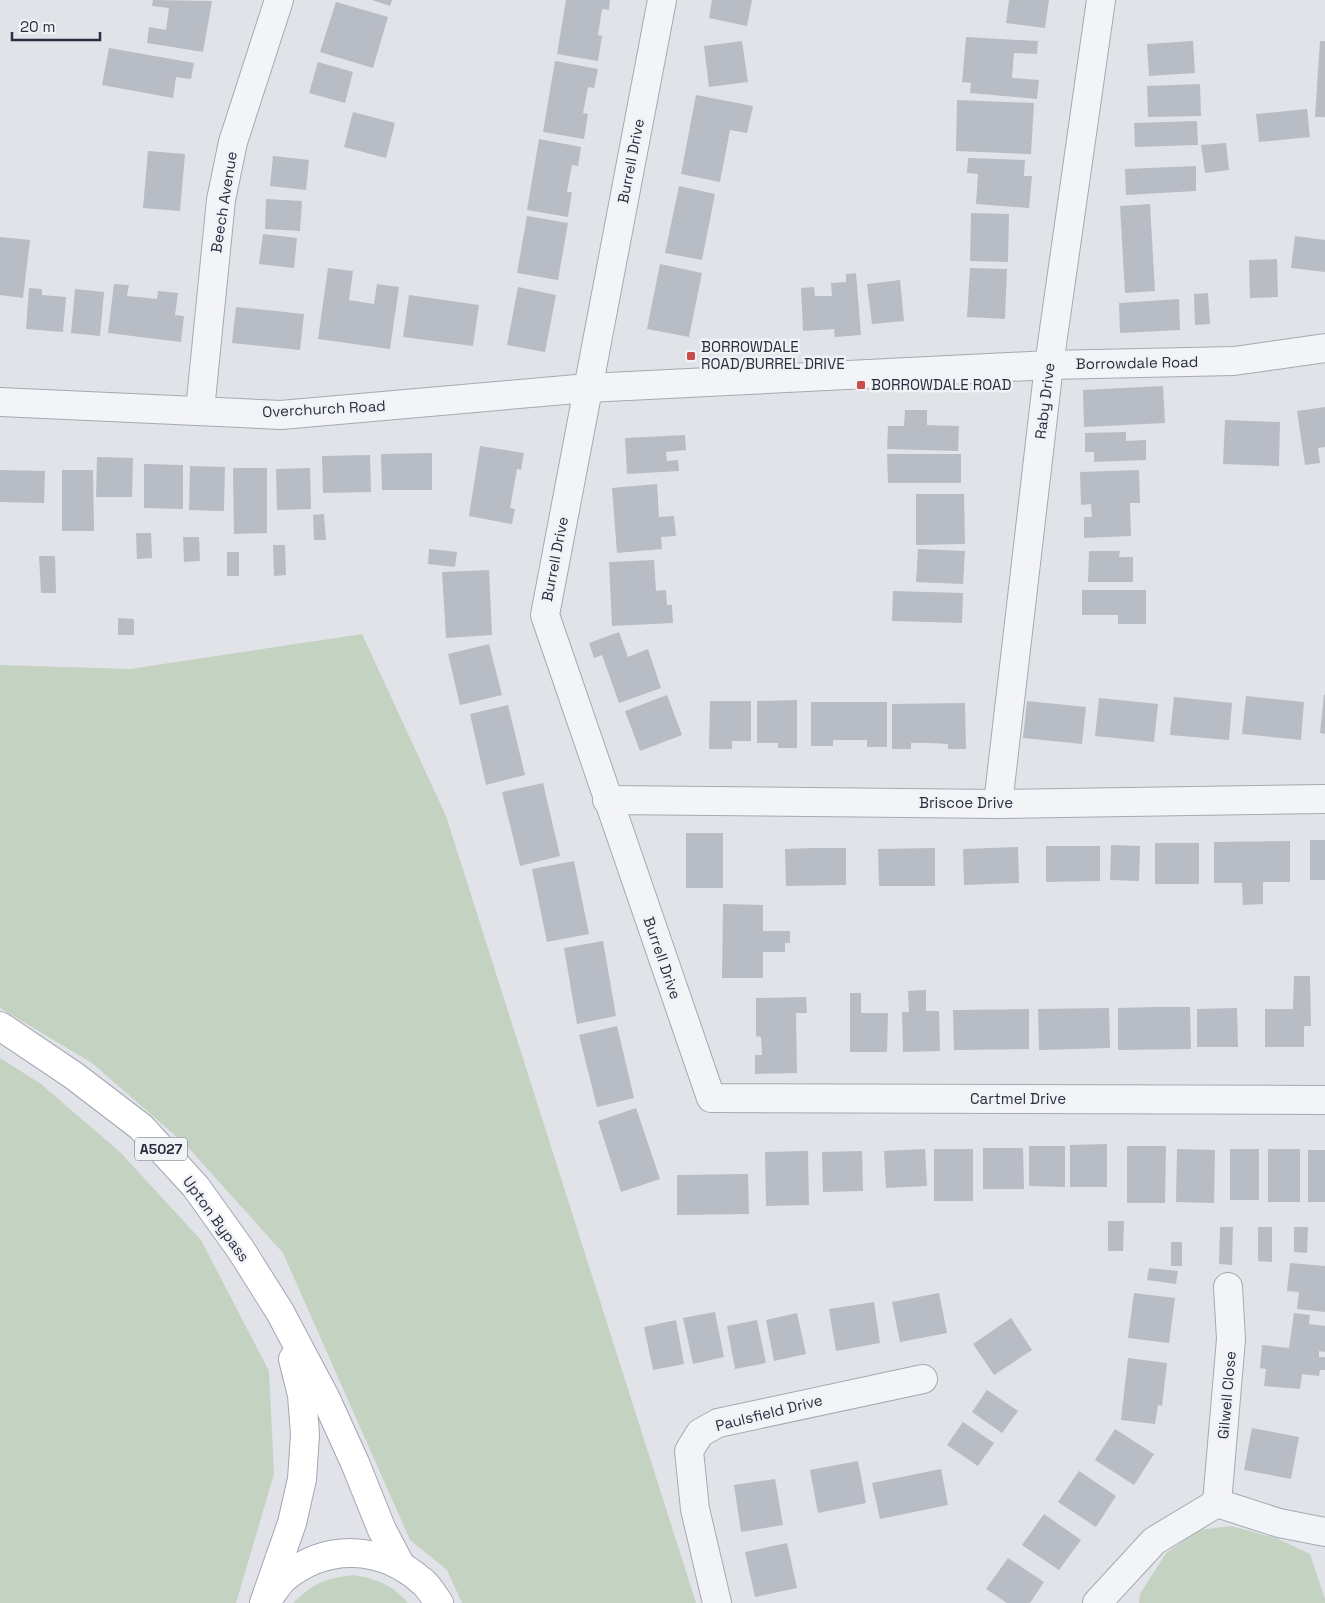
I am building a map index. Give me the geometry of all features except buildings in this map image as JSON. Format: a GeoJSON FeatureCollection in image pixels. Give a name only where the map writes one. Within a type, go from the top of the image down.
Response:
{"type":"FeatureCollection","features":[{"type":"Feature","properties":{"kind":"main road","name":"Upton Bypass"},"geometry":{"type":"LineString","coordinates":[[0,1026],[74,1075],[141,1127],[196,1188],[241,1250],[280,1312],[326,1399],[355,1463],[382,1530],[400,1564]]}},
{"type":"Feature","properties":{"kind":"main road","name":"Upton Bypass"},"geometry":{"type":"LineString","coordinates":[[264,1603],[292,1523],[302,1479],[305,1435],[302,1395],[280,1312]]}},
{"type":"Feature","properties":{"kind":"main road"},"geometry":{"type":"LineString","coordinates":[[264,1603],[282,1580],[309,1562],[339,1553],[370,1554],[400,1564],[424,1583],[439,1603]]}},
{"type":"Feature","properties":{"kind":"street","name":"Beech Avenue"},"geometry":{"type":"LineString","coordinates":[[200,410],[222,200],[233,142],[279,0]]}},
{"type":"Feature","properties":{"kind":"street","name":"Burrell Drive"},"geometry":{"type":"LineString","coordinates":[[662,0],[544,615],[711,1098]]}},
{"type":"Feature","properties":{"kind":"street","name":"Raby Drive"},"geometry":{"type":"LineString","coordinates":[[998,804],[1049,365],[1101,0]]}},
{"type":"Feature","properties":{"kind":"street","name":"Borrowdale Road"},"geometry":{"type":"LineString","coordinates":[[588,388],[1049,365],[1234,361],[1325,348]]}},
{"type":"Feature","properties":{"kind":"street","name":"Overchurch Road"},"geometry":{"type":"LineString","coordinates":[[0,402],[281,414],[588,388]]}},
{"type":"Feature","properties":{"kind":"street","name":"Briscoe Drive"},"geometry":{"type":"LineString","coordinates":[[607,800],[998,804],[1325,799]]}},
{"type":"Feature","properties":{"kind":"street","name":"Cartmel Drive"},"geometry":{"type":"LineString","coordinates":[[711,1098],[1325,1100]]}},
{"type":"Feature","properties":{"kind":"street","name":"Gilwell Close"},"geometry":{"type":"LineString","coordinates":[[1217,1503],[1231,1339],[1228,1287]]}},
{"type":"Feature","properties":{"kind":"street","name":"Paulsfield Drive"},"geometry":{"type":"LineString","coordinates":[[717,1603],[695,1509],[689,1451],[700,1433],[718,1423],[924,1379]]}},
{"type":"Feature","properties":{"kind":"street"},"geometry":{"type":"LineString","coordinates":[[1097,1603],[1154,1541],[1217,1503],[1279,1523],[1325,1532]]}},
{"type":"Feature","properties":{"kind":"green space"},"geometry":{"type":"Polygon","coordinates":[[[362,634],[446,816],[696,1603],[462,1603],[447,1570],[410,1540],[283,1253],[186,1145],[92,1063],[0,1008],[0,665],[130,669],[362,634]]]}},
{"type":"Feature","properties":{"kind":"green space"},"geometry":{"type":"Polygon","coordinates":[[[0,1058],[41,1084],[120,1152],[201,1240],[269,1371],[274,1474],[236,1603],[0,1603],[0,1058]]]}},
{"type":"Feature","properties":{"kind":"green space"},"geometry":{"type":"Polygon","coordinates":[[[1231,1526],[1276,1538],[1310,1554],[1325,1603],[1139,1603],[1140,1594],[1166,1553],[1199,1530],[1231,1526]]]}},
{"type":"Feature","properties":{"kind":"green space"},"geometry":{"type":"Polygon","coordinates":[[[354,1575],[390,1587],[408,1603],[293,1603],[308,1590],[320,1583],[354,1575]]]}},
{"type":"Feature","properties":{"kind":"place","name":"BORROWDALE ROAD/BURREL DRIVE"},"geometry":{"type":"Point","coordinates":[691,356]}},
{"type":"Feature","properties":{"kind":"place","name":"BORROWDALE ROAD"},"geometry":{"type":"Point","coordinates":[861,385]}}]}
